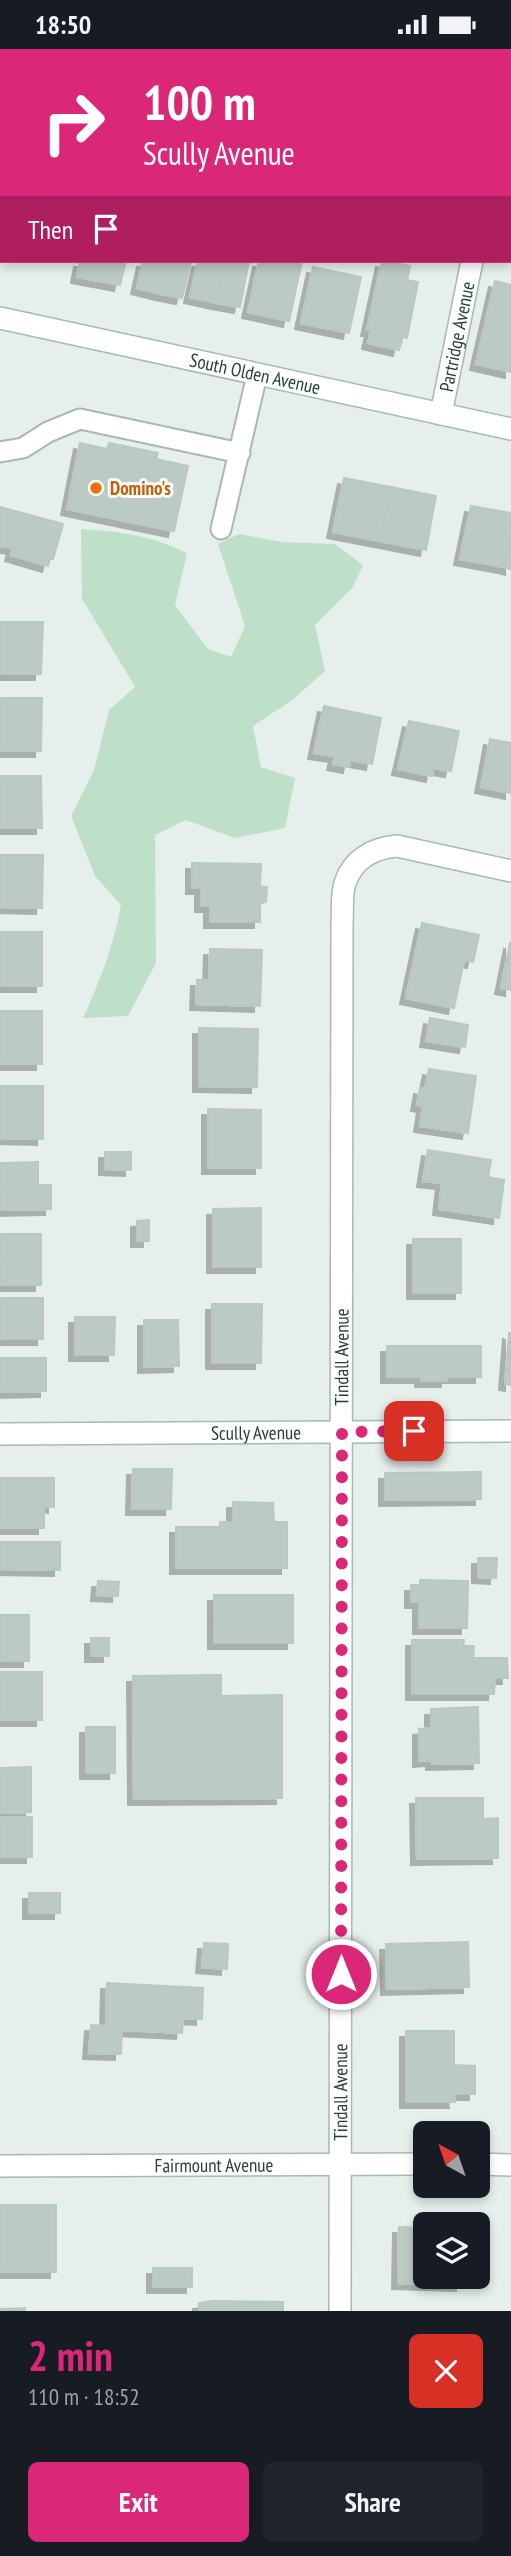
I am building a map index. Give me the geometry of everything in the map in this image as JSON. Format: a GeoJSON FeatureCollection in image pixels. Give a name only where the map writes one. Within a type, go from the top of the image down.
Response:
{"type":"FeatureCollection","features":[{"type":"Feature","properties":{"kind":"street","name":"Partridge Avenue"},"geometry":{"type":"LineString","coordinates":[[441,414],[472,263]]}},
{"type":"Feature","properties":{"kind":"street","name":"South Olden Avenue"},"geometry":{"type":"LineString","coordinates":[[0,318],[511,429]]}},
{"type":"Feature","properties":{"kind":"street","name":"Tindall Avenue"},"geometry":{"type":"LineString","coordinates":[[340,2311],[342,924],[345,884],[361,857],[379,848],[397,846],[511,871]]}},
{"type":"Feature","properties":{"kind":"street","name":"Scully Avenue"},"geometry":{"type":"LineString","coordinates":[[0,1434],[511,1431]]}},
{"type":"Feature","properties":{"kind":"street","name":"Fairmount Avenue"},"geometry":{"type":"LineString","coordinates":[[0,2166],[413,2164]]}},
{"type":"Feature","properties":{"kind":"street"},"geometry":{"type":"LineString","coordinates":[[490,2164],[511,2165]]}},
{"type":"Feature","properties":{"kind":"lane"},"geometry":{"type":"LineString","coordinates":[[221,529],[257,375]]}},
{"type":"Feature","properties":{"kind":"lane"},"geometry":{"type":"LineString","coordinates":[[0,452],[23,448],[48,432],[80,419],[240,453]]}},
{"type":"Feature","properties":{"kind":"green space"},"geometry":{"type":"Polygon","coordinates":[[[81,529],[136,535],[187,553],[175,605],[208,649],[231,657],[245,626],[218,544],[239,534],[282,542],[335,544],[363,565],[353,587],[315,625],[325,671],[291,701],[253,726],[261,767],[295,778],[285,828],[235,838],[186,820],[155,835],[156,963],[128,1016],[83,1018],[106,963],[121,905],[95,876],[71,816],[94,770],[109,710],[135,687],[82,599],[81,529]]]}},
{"type":"Feature","properties":{"kind":"building"},"geometry":{"type":"Polygon","coordinates":[[[80,263],[103,263],[99,281],[77,277],[80,263]]]}},
{"type":"Feature","properties":{"kind":"building"},"geometry":{"type":"Polygon","coordinates":[[[103,263],[126,263],[120,285],[99,281],[103,263]]]}},
{"type":"Feature","properties":{"kind":"building"},"geometry":{"type":"Polygon","coordinates":[[[143,263],[168,263],[161,294],[137,288],[143,263]]]}},
{"type":"Feature","properties":{"kind":"building"},"geometry":{"type":"Polygon","coordinates":[[[168,263],[191,263],[182,298],[161,294],[168,263]]]}},
{"type":"Feature","properties":{"kind":"building"},"geometry":{"type":"Polygon","coordinates":[[[198,263],[226,263],[217,303],[190,297],[198,263]]]}},
{"type":"Feature","properties":{"kind":"building"},"geometry":{"type":"Polygon","coordinates":[[[226,263],[249,263],[240,307],[217,303],[226,263]]]}},
{"type":"Feature","properties":{"kind":"building"},"geometry":{"type":"Polygon","coordinates":[[[259,263],[302,263],[289,321],[248,312],[259,263]]]}},
{"type":"Feature","properties":{"kind":"building"},"geometry":{"type":"Polygon","coordinates":[[[382,263],[410,266],[407,280],[418,282],[407,338],[402,337],[399,350],[368,343],[371,330],[367,330],[382,263]]]}},
{"type":"Feature","properties":{"kind":"building"},"geometry":{"type":"Polygon","coordinates":[[[313,267],[361,277],[349,333],[301,323],[313,267]]]}},
{"type":"Feature","properties":{"kind":"building"},"geometry":{"type":"Polygon","coordinates":[[[495,281],[511,285],[511,372],[476,364],[495,281]]]}},
{"type":"Feature","properties":{"kind":"building"},"geometry":{"type":"Polygon","coordinates":[[[80,443],[107,449],[109,443],[158,453],[156,459],[188,466],[174,531],[67,509],[80,443]]]}},
{"type":"Feature","properties":{"kind":"building"},"geometry":{"type":"Polygon","coordinates":[[[344,478],[391,487],[380,541],[333,532],[344,478]]]}},
{"type":"Feature","properties":{"kind":"building"},"geometry":{"type":"Polygon","coordinates":[[[391,487],[436,496],[426,550],[380,541],[391,487]]]}},
{"type":"Feature","properties":{"kind":"building"},"geometry":{"type":"Polygon","coordinates":[[[471,506],[511,513],[511,534],[504,567],[460,559],[471,506]]]}},
{"type":"Feature","properties":{"kind":"building"},"geometry":{"type":"Polygon","coordinates":[[[0,507],[63,524],[53,559],[50,559],[48,566],[11,555],[13,548],[0,546],[0,507]]]}},
{"type":"Feature","properties":{"kind":"building"},"geometry":{"type":"Polygon","coordinates":[[[511,534],[511,569],[504,567],[511,534]]]}},
{"type":"Feature","properties":{"kind":"building"},"geometry":{"type":"Polygon","coordinates":[[[0,622],[43,622],[41,674],[0,674],[0,622]]]}},
{"type":"Feature","properties":{"kind":"building"},"geometry":{"type":"Polygon","coordinates":[[[0,698],[42,698],[41,751],[0,751],[0,698]]]}},
{"type":"Feature","properties":{"kind":"building"},"geometry":{"type":"Polygon","coordinates":[[[324,706],[381,718],[372,764],[350,760],[349,767],[333,764],[335,756],[314,753],[324,706]]]}},
{"type":"Feature","properties":{"kind":"building"},"geometry":{"type":"Polygon","coordinates":[[[409,721],[459,731],[451,771],[433,768],[432,776],[398,769],[409,721]]]}},
{"type":"Feature","properties":{"kind":"building"},"geometry":{"type":"Polygon","coordinates":[[[490,739],[511,743],[511,793],[481,787],[490,739]]]}},
{"type":"Feature","properties":{"kind":"building"},"geometry":{"type":"Polygon","coordinates":[[[0,776],[41,776],[42,828],[0,828],[0,776]]]}},
{"type":"Feature","properties":{"kind":"building"},"geometry":{"type":"Polygon","coordinates":[[[0,855],[43,855],[42,908],[0,907],[0,855]]]}},
{"type":"Feature","properties":{"kind":"building"},"geometry":{"type":"Polygon","coordinates":[[[192,863],[261,864],[260,886],[267,887],[266,902],[260,903],[260,922],[210,922],[210,906],[201,906],[201,888],[192,888],[192,863]]]}},
{"type":"Feature","properties":{"kind":"building"},"geometry":{"type":"Polygon","coordinates":[[[422,923],[479,935],[473,962],[464,960],[454,1008],[406,998],[422,923]]]}},
{"type":"Feature","properties":{"kind":"building"},"geometry":{"type":"Polygon","coordinates":[[[0,932],[42,932],[42,986],[0,986],[0,932]]]}},
{"type":"Feature","properties":{"kind":"building"},"geometry":{"type":"Polygon","coordinates":[[[511,943],[511,990],[501,988],[511,943]]]}},
{"type":"Feature","properties":{"kind":"building"},"geometry":{"type":"Polygon","coordinates":[[[210,949],[262,950],[260,1006],[196,1004],[197,980],[209,980],[210,949]]]}},
{"type":"Feature","properties":{"kind":"building"},"geometry":{"type":"Polygon","coordinates":[[[0,1011],[42,1011],[42,1064],[0,1064],[0,1011]]]}},
{"type":"Feature","properties":{"kind":"building"},"geometry":{"type":"Polygon","coordinates":[[[430,1018],[468,1025],[465,1047],[426,1041],[430,1018]]]}},
{"type":"Feature","properties":{"kind":"building"},"geometry":{"type":"Polygon","coordinates":[[[199,1028],[258,1029],[257,1087],[199,1086],[199,1028]]]}},
{"type":"Feature","properties":{"kind":"building"},"geometry":{"type":"Polygon","coordinates":[[[429,1069],[476,1076],[468,1133],[420,1126],[423,1106],[417,1105],[420,1088],[425,1089],[429,1069]]]}},
{"type":"Feature","properties":{"kind":"building"},"geometry":{"type":"Polygon","coordinates":[[[0,1086],[43,1086],[43,1139],[0,1138],[0,1086]]]}},
{"type":"Feature","properties":{"kind":"building"},"geometry":{"type":"Polygon","coordinates":[[[208,1109],[261,1110],[261,1168],[208,1168],[208,1109]]]}},
{"type":"Feature","properties":{"kind":"building"},"geometry":{"type":"Polygon","coordinates":[[[428,1150],[491,1160],[488,1177],[504,1180],[499,1218],[439,1209],[442,1183],[423,1181],[428,1150]]]}},
{"type":"Feature","properties":{"kind":"building"},"geometry":{"type":"Polygon","coordinates":[[[105,1152],[131,1152],[131,1170],[105,1169],[105,1152]]]}},
{"type":"Feature","properties":{"kind":"building"},"geometry":{"type":"Polygon","coordinates":[[[38,1162],[38,1185],[0,1186],[0,1163],[38,1162]]]}},
{"type":"Feature","properties":{"kind":"building"},"geometry":{"type":"Polygon","coordinates":[[[51,1185],[51,1209],[0,1210],[0,1186],[51,1185]]]}},
{"type":"Feature","properties":{"kind":"building"},"geometry":{"type":"Polygon","coordinates":[[[261,1208],[261,1267],[213,1267],[213,1209],[261,1208]]]}},
{"type":"Feature","properties":{"kind":"building"},"geometry":{"type":"Polygon","coordinates":[[[149,1220],[149,1241],[137,1241],[137,1221],[149,1220]]]}},
{"type":"Feature","properties":{"kind":"building"},"geometry":{"type":"Polygon","coordinates":[[[0,1234],[41,1234],[41,1259],[0,1259],[0,1234]]]}},
{"type":"Feature","properties":{"kind":"building"},"geometry":{"type":"Polygon","coordinates":[[[413,1239],[461,1239],[461,1293],[413,1293],[413,1239]]]}},
{"type":"Feature","properties":{"kind":"building"},"geometry":{"type":"Polygon","coordinates":[[[0,1259],[41,1259],[41,1285],[0,1285],[0,1259]]]}},
{"type":"Feature","properties":{"kind":"building"},"geometry":{"type":"Polygon","coordinates":[[[0,1298],[43,1298],[43,1339],[0,1339],[0,1298]]]}},
{"type":"Feature","properties":{"kind":"building"},"geometry":{"type":"Polygon","coordinates":[[[212,1304],[262,1304],[261,1363],[212,1363],[212,1304]]]}},
{"type":"Feature","properties":{"kind":"building"},"geometry":{"type":"Polygon","coordinates":[[[75,1317],[115,1317],[114,1355],[75,1355],[75,1317]]]}},
{"type":"Feature","properties":{"kind":"building"},"geometry":{"type":"Polygon","coordinates":[[[144,1320],[178,1320],[179,1366],[144,1367],[144,1320]]]}},
{"type":"Feature","properties":{"kind":"building"},"geometry":{"type":"Polygon","coordinates":[[[509,1333],[511,1334],[511,1385],[505,1384],[509,1333]]]}},
{"type":"Feature","properties":{"kind":"building"},"geometry":{"type":"Polygon","coordinates":[[[387,1346],[481,1346],[481,1377],[447,1377],[447,1381],[421,1381],[421,1377],[387,1377],[387,1346]]]}},
{"type":"Feature","properties":{"kind":"building"},"geometry":{"type":"Polygon","coordinates":[[[0,1358],[46,1358],[46,1391],[0,1392],[0,1358]]]}},
{"type":"Feature","properties":{"kind":"building"},"geometry":{"type":"Polygon","coordinates":[[[133,1469],[172,1469],[171,1509],[132,1509],[133,1469]]]}},
{"type":"Feature","properties":{"kind":"building"},"geometry":{"type":"Polygon","coordinates":[[[481,1472],[481,1499],[385,1500],[385,1473],[481,1472]]]}},
{"type":"Feature","properties":{"kind":"building"},"geometry":{"type":"Polygon","coordinates":[[[0,1478],[54,1478],[54,1507],[44,1506],[44,1528],[0,1528],[0,1478]]]}},
{"type":"Feature","properties":{"kind":"building"},"geometry":{"type":"Polygon","coordinates":[[[233,1502],[273,1503],[274,1522],[287,1522],[287,1568],[176,1568],[176,1527],[220,1527],[220,1522],[233,1522],[233,1502]]]}},
{"type":"Feature","properties":{"kind":"building"},"geometry":{"type":"Polygon","coordinates":[[[0,1542],[60,1542],[60,1570],[0,1569],[0,1542]]]}},
{"type":"Feature","properties":{"kind":"building"},"geometry":{"type":"Polygon","coordinates":[[[478,1558],[497,1558],[496,1578],[478,1577],[478,1558]]]}},
{"type":"Feature","properties":{"kind":"building"},"geometry":{"type":"Polygon","coordinates":[[[420,1580],[468,1581],[467,1628],[419,1628],[419,1602],[411,1602],[411,1585],[420,1585],[420,1580]]]}},
{"type":"Feature","properties":{"kind":"building"},"geometry":{"type":"Polygon","coordinates":[[[98,1581],[119,1582],[118,1596],[97,1595],[98,1581]]]}},
{"type":"Feature","properties":{"kind":"building"},"geometry":{"type":"Polygon","coordinates":[[[214,1595],[293,1595],[293,1618],[214,1618],[214,1595]]]}},
{"type":"Feature","properties":{"kind":"building"},"geometry":{"type":"Polygon","coordinates":[[[0,1615],[29,1615],[29,1661],[0,1661],[0,1615]]]}},
{"type":"Feature","properties":{"kind":"building"},"geometry":{"type":"Polygon","coordinates":[[[214,1618],[293,1618],[293,1643],[214,1643],[214,1618]]]}},
{"type":"Feature","properties":{"kind":"building"},"geometry":{"type":"Polygon","coordinates":[[[91,1638],[109,1638],[109,1656],[91,1656],[91,1638]]]}},
{"type":"Feature","properties":{"kind":"building"},"geometry":{"type":"Polygon","coordinates":[[[412,1640],[464,1640],[463,1646],[474,1646],[473,1658],[507,1658],[508,1678],[495,1678],[494,1694],[412,1694],[412,1640]]]}},
{"type":"Feature","properties":{"kind":"building"},"geometry":{"type":"Polygon","coordinates":[[[0,1672],[42,1672],[42,1720],[0,1720],[0,1672]]]}},
{"type":"Feature","properties":{"kind":"building"},"geometry":{"type":"Polygon","coordinates":[[[221,1675],[221,1696],[282,1695],[282,1798],[134,1799],[133,1676],[221,1675]]]}},
{"type":"Feature","properties":{"kind":"building"},"geometry":{"type":"Polygon","coordinates":[[[478,1707],[479,1763],[432,1764],[432,1760],[419,1761],[419,1729],[431,1728],[431,1709],[478,1707]]]}},
{"type":"Feature","properties":{"kind":"building"},"geometry":{"type":"Polygon","coordinates":[[[86,1727],[115,1727],[115,1773],[86,1773],[86,1727]]]}},
{"type":"Feature","properties":{"kind":"building"},"geometry":{"type":"Polygon","coordinates":[[[31,1767],[31,1812],[0,1813],[0,1768],[31,1767]]]}},
{"type":"Feature","properties":{"kind":"building"},"geometry":{"type":"Polygon","coordinates":[[[416,1798],[483,1798],[483,1819],[498,1818],[498,1858],[417,1859],[416,1798]]]}},
{"type":"Feature","properties":{"kind":"building"},"geometry":{"type":"Polygon","coordinates":[[[0,1817],[32,1817],[32,1857],[0,1857],[0,1817]]]}},
{"type":"Feature","properties":{"kind":"building"},"geometry":{"type":"Polygon","coordinates":[[[29,1893],[60,1893],[60,1913],[29,1913],[29,1893]]]}},
{"type":"Feature","properties":{"kind":"building"},"geometry":{"type":"Polygon","coordinates":[[[468,1942],[469,1987],[387,1989],[386,1944],[468,1942]]]}},
{"type":"Feature","properties":{"kind":"building"},"geometry":{"type":"Polygon","coordinates":[[[204,1943],[228,1944],[227,1969],[202,1967],[204,1943]]]}},
{"type":"Feature","properties":{"kind":"building"},"geometry":{"type":"Polygon","coordinates":[[[107,1983],[203,1988],[202,2019],[183,2018],[182,2033],[122,2030],[121,2054],[89,2053],[91,2025],[106,2026],[107,1983]]]}},
{"type":"Feature","properties":{"kind":"building"},"geometry":{"type":"Polygon","coordinates":[[[406,2031],[454,2031],[454,2065],[475,2066],[475,2094],[454,2094],[455,2102],[406,2102],[406,2031]]]}},
{"type":"Feature","properties":{"kind":"building"},"geometry":{"type":"Polygon","coordinates":[[[0,2205],[56,2205],[56,2272],[0,2272],[0,2205]]]}},
{"type":"Feature","properties":{"kind":"building"},"geometry":{"type":"Polygon","coordinates":[[[399,2227],[413,2228],[413,2283],[398,2283],[399,2227]]]}},
{"type":"Feature","properties":{"kind":"building"},"geometry":{"type":"Polygon","coordinates":[[[153,2268],[192,2268],[192,2287],[153,2287],[153,2268]]]}},
{"type":"Feature","properties":{"kind":"building"},"geometry":{"type":"Polygon","coordinates":[[[283,2302],[283,2311],[199,2311],[199,2303],[283,2302]]]}},
{"type":"Feature","properties":{"kind":"building"},"geometry":{"type":"Polygon","coordinates":[[[25,2308],[25,2311],[0,2311],[0,2309],[25,2308]]]}},
{"type":"Feature","properties":{"kind":"place","name":"Domino's"},"geometry":{"type":"Point","coordinates":[96,488]}},
{"type":"Feature","properties":{"kind":"route"},"geometry":{"type":"LineString","coordinates":[[341,1974],[342,1432],[414,1431]]}}]}
